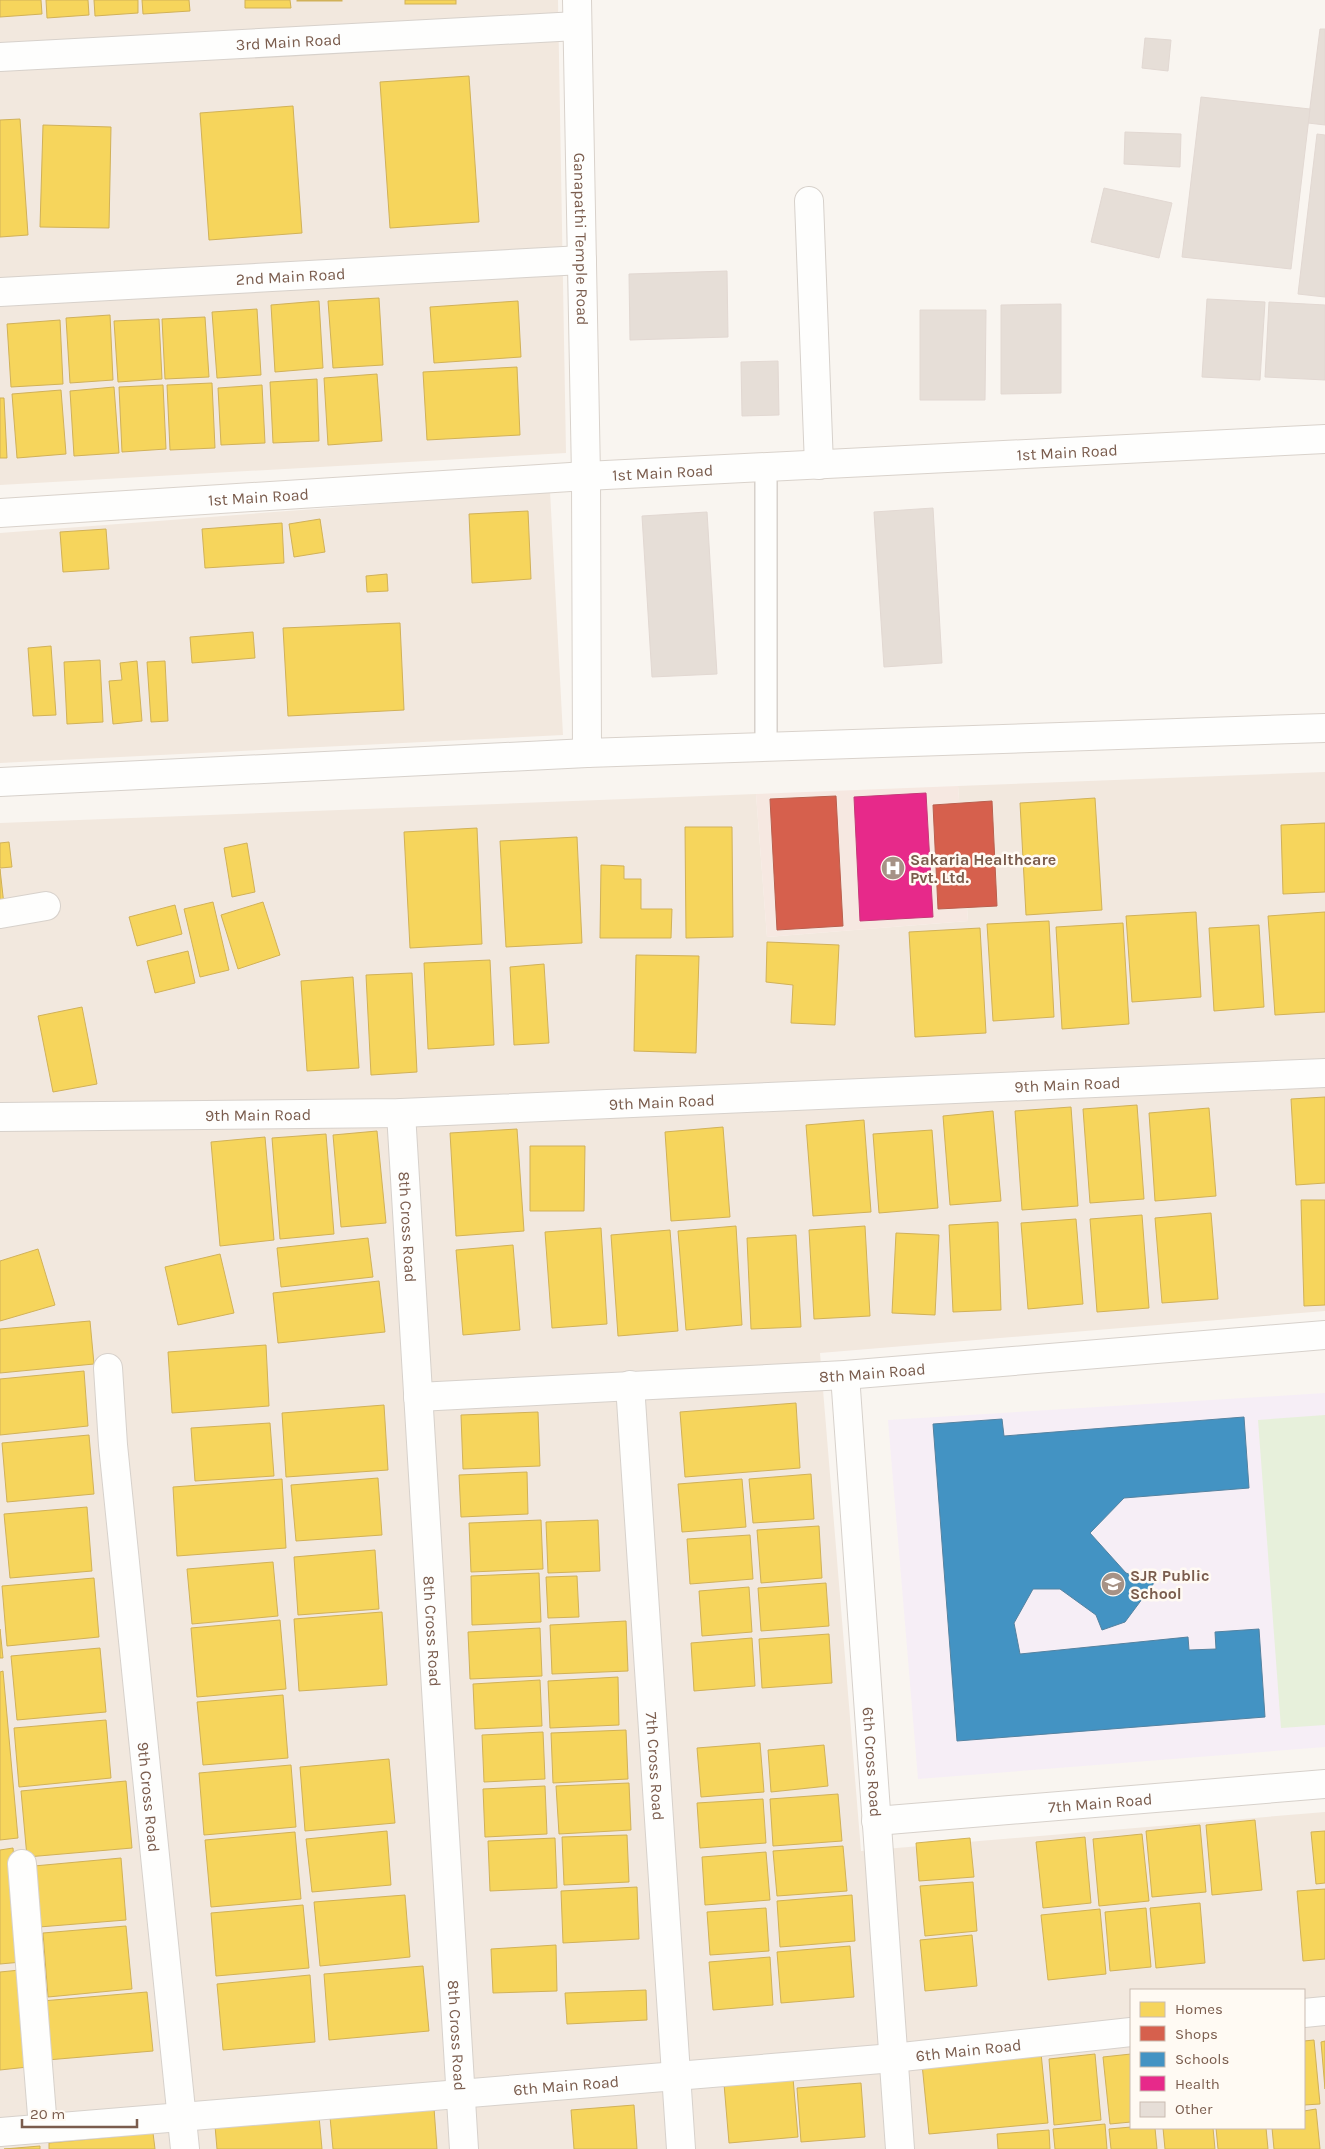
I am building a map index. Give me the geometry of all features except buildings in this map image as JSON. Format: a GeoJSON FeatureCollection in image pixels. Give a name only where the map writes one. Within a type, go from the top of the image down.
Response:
{"type":"FeatureCollection","features":[{"type":"Feature","properties":{"kind":"street","name":"3rd Main Road"},"geometry":{"type":"LineString","coordinates":[[0,57],[577,13]]}},
{"type":"Feature","properties":{"kind":"street","name":"Ganapathi Temple Road"},"geometry":{"type":"LineString","coordinates":[[577,13],[586,476],[587,753]]}},
{"type":"Feature","properties":{"kind":"street"},"geometry":{"type":"LineString","coordinates":[[809,201],[819,465]]}},
{"type":"Feature","properties":{"kind":"street","name":"2nd Main Road"},"geometry":{"type":"LineString","coordinates":[[0,292],[582,260]]}},
{"type":"Feature","properties":{"kind":"street","name":"1st Main Road"},"geometry":{"type":"LineString","coordinates":[[0,513],[586,476],[1325,439]]}},
{"type":"Feature","properties":{"kind":"street"},"geometry":{"type":"LineString","coordinates":[[0,782],[587,753],[1325,728]]}},
{"type":"Feature","properties":{"kind":"street"},"geometry":{"type":"LineString","coordinates":[[0,914],[46,906]]}},
{"type":"Feature","properties":{"kind":"street","name":"9th Main Road"},"geometry":{"type":"LineString","coordinates":[[0,1117],[401,1114],[1325,1073]]}},
{"type":"Feature","properties":{"kind":"street","name":"8th Cross Road"},"geometry":{"type":"LineString","coordinates":[[401,1114],[464,2149]]}},
{"type":"Feature","properties":{"kind":"street","name":"8th Main Road"},"geometry":{"type":"LineString","coordinates":[[418,1397],[845,1375],[1325,1336]]}},
{"type":"Feature","properties":{"kind":"street","name":"9th Cross Road"},"geometry":{"type":"LineString","coordinates":[[108,1368],[113,1445],[185,2149]]}},
{"type":"Feature","properties":{"kind":"street","name":"6th Cross Road"},"geometry":{"type":"LineString","coordinates":[[845,1375],[900,2149]]}},
{"type":"Feature","properties":{"kind":"street","name":"7th Cross Road"},"geometry":{"type":"LineString","coordinates":[[630,1386],[681,2149]]}},
{"type":"Feature","properties":{"kind":"street","name":"7th Main Road"},"geometry":{"type":"LineString","coordinates":[[876,1821],[1325,1784]]}},
{"type":"Feature","properties":{"kind":"street"},"geometry":{"type":"LineString","coordinates":[[22,1864],[43,2128]]}},
{"type":"Feature","properties":{"kind":"street"},"geometry":{"type":"LineString","coordinates":[[1305,2013],[1325,2010]]}},
{"type":"Feature","properties":{"kind":"street","name":"6th Main Road"},"geometry":{"type":"LineString","coordinates":[[0,2132],[893,2058],[1130,2032]]}},
{"type":"Feature","properties":{"kind":"lane"},"geometry":{"type":"LineString","coordinates":[[766,467],[766,747]]}},
{"type":"Feature","properties":{"kind":"shaded area"},"geometry":{"type":"Polygon","coordinates":[[[0,0],[558,0],[566,453],[0,485],[0,0]]]}},
{"type":"Feature","properties":{"kind":"shaded area"},"geometry":{"type":"Polygon","coordinates":[[[550,491],[563,735],[0,763],[0,533],[550,491]]]}},
{"type":"Feature","properties":{"kind":"shaded area"},"geometry":{"type":"Polygon","coordinates":[[[1325,772],[1325,1311],[820,1353],[861,1851],[1325,1812],[1325,2149],[0,2149],[0,823],[756,794],[767,937],[968,921],[958,786],[1325,772]]]}},
{"type":"Feature","properties":{"kind":"shaded area"},"geometry":{"type":"Polygon","coordinates":[[[958,786],[968,921],[767,937],[756,794],[958,786]]]}},
{"type":"Feature","properties":{"kind":"shaded area","name":"SJR Public School"},"geometry":{"type":"Polygon","coordinates":[[[1325,1393],[1325,1747],[918,1779],[888,1420],[1325,1393]]]}},
{"type":"Feature","properties":{"kind":"green space"},"geometry":{"type":"Polygon","coordinates":[[[1325,1415],[1325,1725],[1281,1728],[1258,1420],[1325,1415]]]}},
{"type":"Feature","properties":{"kind":"place","name":"Sakaria Healthcare Pvt. Ltd."},"geometry":{"type":"Point","coordinates":[893,868]}},
{"type":"Feature","properties":{"kind":"place","name":"SJR Public School"},"geometry":{"type":"Point","coordinates":[1113,1584]}}]}
